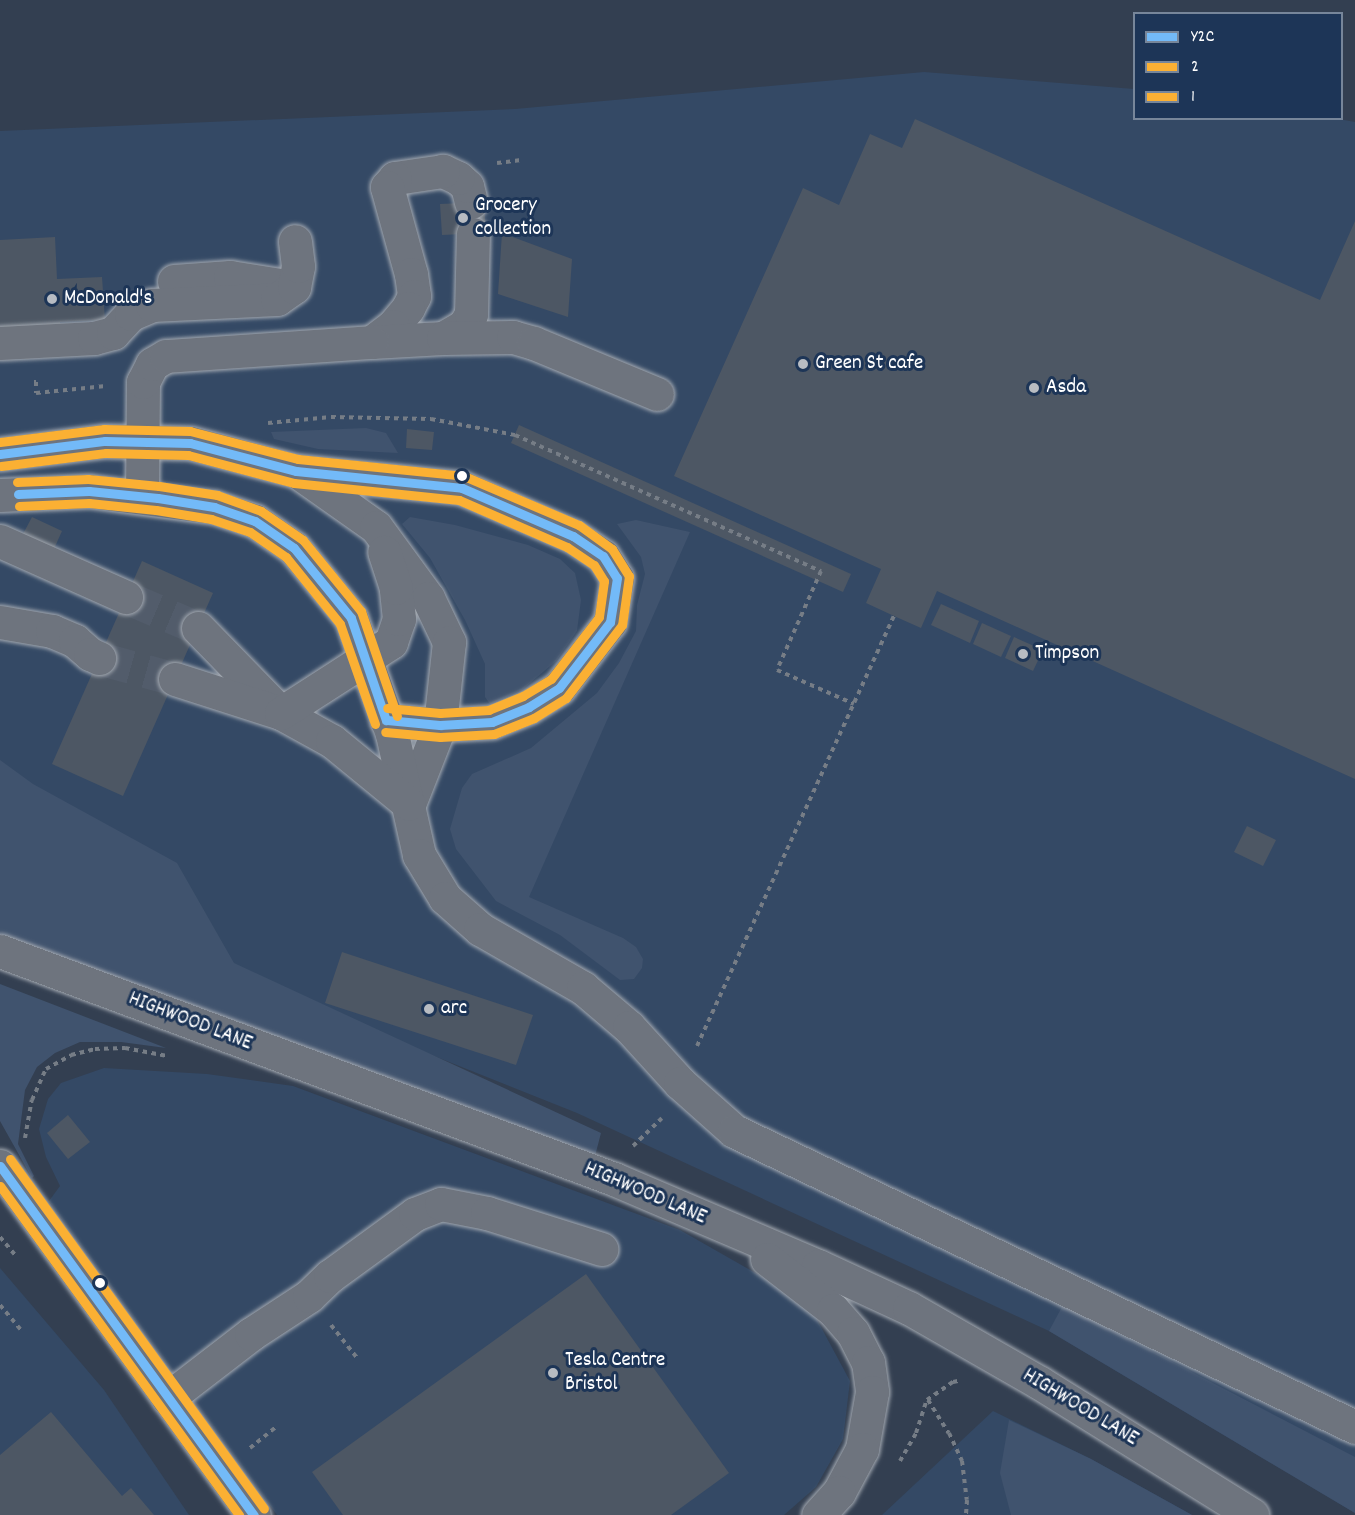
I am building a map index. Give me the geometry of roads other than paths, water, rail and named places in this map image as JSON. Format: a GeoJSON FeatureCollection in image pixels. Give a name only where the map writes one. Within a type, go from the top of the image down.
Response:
{"type":"FeatureCollection","features":[{"type":"Feature","properties":{"kind":"street"},"geometry":{"type":"LineString","coordinates":[[372,342],[393,326],[408,309],[414,296],[411,274],[387,187],[395,178],[443,171],[458,178],[467,186],[472,218],[471,314],[464,326],[443,338]]}},
{"type":"Feature","properties":{"kind":"street"},"geometry":{"type":"LineString","coordinates":[[0,343],[94,338],[113,333],[131,314],[152,305],[277,298],[294,287],[298,266],[294,241]]}},
{"type":"Feature","properties":{"kind":"street"},"geometry":{"type":"LineString","coordinates":[[142,496],[143,382],[153,364],[166,356],[443,338],[513,337],[534,343],[657,394]]}},
{"type":"Feature","properties":{"kind":"street"},"geometry":{"type":"LineString","coordinates":[[0,454],[105,441],[190,442],[296,471],[462,488],[573,536],[603,556],[617,578],[610,622],[559,688],[530,706],[492,722],[440,725],[386,720]]}},
{"type":"Feature","properties":{"kind":"street"},"geometry":{"type":"LineString","coordinates":[[296,471],[376,527],[428,598],[449,642],[440,725],[409,804]]}},
{"type":"Feature","properties":{"kind":"street"},"geometry":{"type":"LineString","coordinates":[[0,495],[89,491],[142,496],[214,507],[255,521],[294,548],[351,618],[386,720],[409,804],[419,855],[445,898],[480,929],[583,988],[629,1026],[680,1083],[734,1131],[1355,1427]]}},
{"type":"Feature","properties":{"kind":"street"},"geometry":{"type":"LineString","coordinates":[[281,713],[391,642],[399,619],[396,588],[376,527]]}},
{"type":"Feature","properties":{"kind":"street"},"geometry":{"type":"LineString","coordinates":[[0,541],[126,597]]}},
{"type":"Feature","properties":{"kind":"street"},"geometry":{"type":"LineString","coordinates":[[0,622],[52,631],[75,641],[94,656],[74,658],[53,650],[0,643]]}},
{"type":"Feature","properties":{"kind":"street"},"geometry":{"type":"LineString","coordinates":[[198,628],[281,713]]}},
{"type":"Feature","properties":{"kind":"street"},"geometry":{"type":"LineString","coordinates":[[175,679],[281,713],[333,741],[409,804]]}},
{"type":"Feature","properties":{"kind":"street","name":"HIGHWOOD LANE"},"geometry":{"type":"LineString","coordinates":[[0,951],[614,1179],[909,1308],[1040,1383],[1252,1515]]}},
{"type":"Feature","properties":{"kind":"street"},"geometry":{"type":"LineString","coordinates":[[0,1166],[254,1515]]}},
{"type":"Feature","properties":{"kind":"street"},"geometry":{"type":"LineString","coordinates":[[168,1398],[251,1334],[309,1296],[330,1276],[415,1214],[441,1204],[487,1213],[602,1249]]}},
{"type":"Feature","properties":{"kind":"street"},"geometry":{"type":"LineString","coordinates":[[719,1225],[796,1279],[833,1310],[853,1333],[868,1362],[872,1392],[862,1449],[839,1492],[818,1515]]}},
{"type":"Feature","properties":{"kind":"tunnel"},"geometry":{"type":"LineString","coordinates":[[126,597],[198,628]]}},
{"type":"Feature","properties":{"kind":"tunnel"},"geometry":{"type":"LineString","coordinates":[[99,658],[175,679]]}},
{"type":"Feature","properties":{"kind":"place","name":"Grocery collection"},"geometry":{"type":"Point","coordinates":[463,218]}},
{"type":"Feature","properties":{"kind":"place","name":"McDonald's"},"geometry":{"type":"Point","coordinates":[52,299]}},
{"type":"Feature","properties":{"kind":"place","name":"Green St cafe"},"geometry":{"type":"Point","coordinates":[803,364]}},
{"type":"Feature","properties":{"kind":"place","name":"Asda"},"geometry":{"type":"Point","coordinates":[1034,388]}},
{"type":"Feature","properties":{"kind":"place","name":"Timpson"},"geometry":{"type":"Point","coordinates":[1023,654]}},
{"type":"Feature","properties":{"kind":"place","name":"arc"},"geometry":{"type":"Point","coordinates":[429,1009]}},
{"type":"Feature","properties":{"kind":"place","name":"Tesla Centre Bristol"},"geometry":{"type":"Point","coordinates":[553,1373]}}]}
